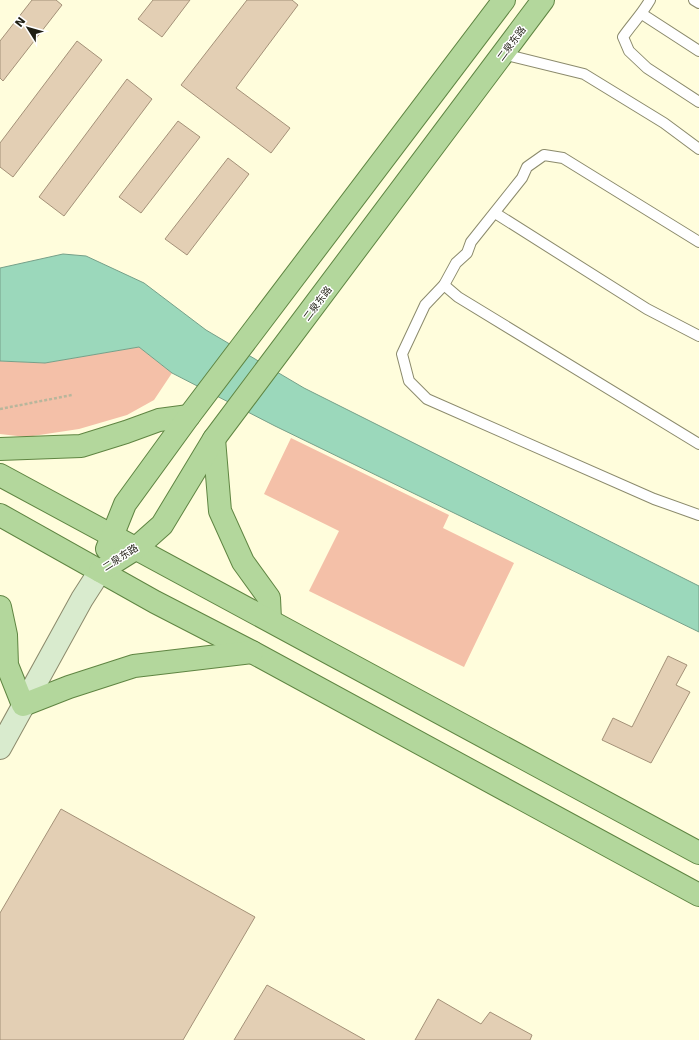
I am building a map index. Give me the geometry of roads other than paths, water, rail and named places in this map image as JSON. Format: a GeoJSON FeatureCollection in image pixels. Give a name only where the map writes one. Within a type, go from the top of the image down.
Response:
{"type":"FeatureCollection","features":[{"type":"Feature","properties":{"kind":"main road","name":"二泉东路"},"geometry":{"type":"LineString","coordinates":[[100,570],[111,536],[125,504],[189,416],[241,350],[504,0]]}},
{"type":"Feature","properties":{"kind":"main road","name":"二泉东路"},"geometry":{"type":"LineString","coordinates":[[100,570],[135,549],[162,524],[214,439],[240,407],[543,0]]}},
{"type":"Feature","properties":{"kind":"main road"},"geometry":{"type":"LineString","coordinates":[[0,449],[81,446],[159,420],[189,416]]}},
{"type":"Feature","properties":{"kind":"main road"},"geometry":{"type":"LineString","coordinates":[[214,439],[220,511],[243,562],[269,598],[270,619]]}},
{"type":"Feature","properties":{"kind":"main road"},"geometry":{"type":"LineString","coordinates":[[0,475],[135,549],[270,619],[699,853]]}},
{"type":"Feature","properties":{"kind":"main road"},"geometry":{"type":"LineString","coordinates":[[0,515],[155,602],[252,652],[699,895]]}},
{"type":"Feature","properties":{"kind":"main road"},"geometry":{"type":"LineString","coordinates":[[0,748],[82,599],[100,570]]}},
{"type":"Feature","properties":{"kind":"main road"},"geometry":{"type":"LineString","coordinates":[[0,607],[6,635],[7,665],[24,705]]}},
{"type":"Feature","properties":{"kind":"main road"},"geometry":{"type":"LineString","coordinates":[[24,705],[68,687],[134,666],[252,652]]}},
{"type":"Feature","properties":{"kind":"lane"},"geometry":{"type":"LineString","coordinates":[[650,0],[642,14],[636,19],[623,37],[629,51],[647,68],[699,102]]}},
{"type":"Feature","properties":{"kind":"lane"},"geometry":{"type":"LineString","coordinates":[[694,0],[699,3]]}},
{"type":"Feature","properties":{"kind":"lane"},"geometry":{"type":"LineString","coordinates":[[642,14],[699,51]]}},
{"type":"Feature","properties":{"kind":"lane"},"geometry":{"type":"LineString","coordinates":[[503,54],[584,74],[664,123],[699,149]]}},
{"type":"Feature","properties":{"kind":"lane"},"geometry":{"type":"LineString","coordinates":[[699,242],[563,158],[544,155],[527,167],[522,178],[471,242],[466,253],[456,263],[444,285],[425,305],[402,354],[409,381],[426,399],[654,498],[699,515]]}},
{"type":"Feature","properties":{"kind":"lane"},"geometry":{"type":"LineString","coordinates":[[495,213],[647,309],[699,336]]}},
{"type":"Feature","properties":{"kind":"lane"},"geometry":{"type":"LineString","coordinates":[[444,285],[458,297],[699,444]]}}]}
